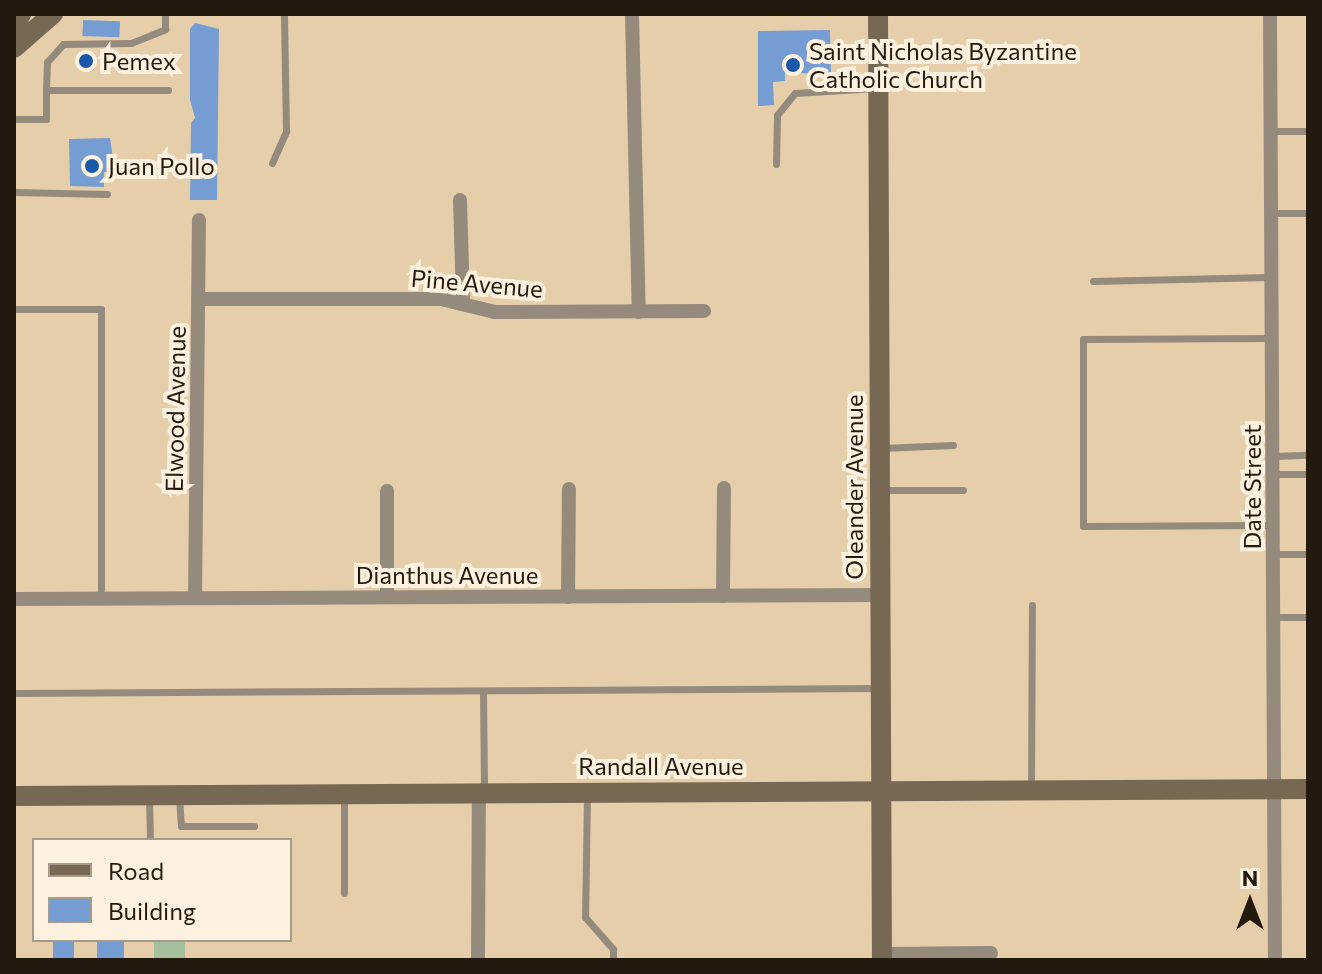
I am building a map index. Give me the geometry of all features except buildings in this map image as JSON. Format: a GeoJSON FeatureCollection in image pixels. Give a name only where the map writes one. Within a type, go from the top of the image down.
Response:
{"type":"FeatureCollection","features":[{"type":"Feature","properties":{"kind":"street"},"geometry":{"type":"LineString","coordinates":[[14,28],[21,14]]}},
{"type":"Feature","properties":{"kind":"street"},"geometry":{"type":"LineString","coordinates":[[14,48],[53,14]]}},
{"type":"Feature","properties":{"kind":"street"},"geometry":{"type":"LineString","coordinates":[[632,14],[639,312]]}},
{"type":"Feature","properties":{"kind":"street","name":"Oleander Avenue"},"geometry":{"type":"LineString","coordinates":[[878,14],[882,957]]}},
{"type":"Feature","properties":{"kind":"street","name":"Date Street"},"geometry":{"type":"LineString","coordinates":[[1270,14],[1275,960]]}},
{"type":"Feature","properties":{"kind":"street"},"geometry":{"type":"LineString","coordinates":[[460,200],[463,302]]}},
{"type":"Feature","properties":{"kind":"street","name":"Elwood Avenue"},"geometry":{"type":"LineString","coordinates":[[195,598],[199,220]]}},
{"type":"Feature","properties":{"kind":"street","name":"Pine Avenue"},"geometry":{"type":"LineString","coordinates":[[198,299],[463,302],[495,312],[704,311]]}},
{"type":"Feature","properties":{"kind":"street"},"geometry":{"type":"LineString","coordinates":[[723,596],[724,488]]}},
{"type":"Feature","properties":{"kind":"street"},"geometry":{"type":"LineString","coordinates":[[568,597],[569,489]]}},
{"type":"Feature","properties":{"kind":"street"},"geometry":{"type":"LineString","coordinates":[[387,491],[387,597]]}},
{"type":"Feature","properties":{"kind":"street","name":"Dianthus Avenue"},"geometry":{"type":"LineString","coordinates":[[14,599],[880,595]]}},
{"type":"Feature","properties":{"kind":"street","name":"Randall Avenue"},"geometry":{"type":"LineString","coordinates":[[14,796],[1308,789]]}},
{"type":"Feature","properties":{"kind":"street"},"geometry":{"type":"LineString","coordinates":[[478,960],[482,793]]}},
{"type":"Feature","properties":{"kind":"street"},"geometry":{"type":"LineString","coordinates":[[882,957],[991,953]]}},
{"type":"Feature","properties":{"kind":"lane"},"geometry":{"type":"LineString","coordinates":[[14,119],[46,119],[47,62],[63,44],[131,43],[165,29],[165,14]]}},
{"type":"Feature","properties":{"kind":"lane"},"geometry":{"type":"LineString","coordinates":[[272,163],[286,131],[284,14]]}},
{"type":"Feature","properties":{"kind":"lane"},"geometry":{"type":"LineString","coordinates":[[776,164],[777,115],[795,93],[879,88]]}},
{"type":"Feature","properties":{"kind":"lane"},"geometry":{"type":"LineString","coordinates":[[46,90],[168,90]]}},
{"type":"Feature","properties":{"kind":"lane"},"geometry":{"type":"LineString","coordinates":[[1271,131],[1308,131]]}},
{"type":"Feature","properties":{"kind":"lane"},"geometry":{"type":"LineString","coordinates":[[14,192],[107,194]]}},
{"type":"Feature","properties":{"kind":"lane"},"geometry":{"type":"LineString","coordinates":[[1272,213],[1308,213]]}},
{"type":"Feature","properties":{"kind":"lane"},"geometry":{"type":"LineString","coordinates":[[1093,281],[1272,277]]}},
{"type":"Feature","properties":{"kind":"lane"},"geometry":{"type":"LineString","coordinates":[[14,309],[101,309],[101,599]]}},
{"type":"Feature","properties":{"kind":"lane"},"geometry":{"type":"LineString","coordinates":[[1273,338],[1083,339],[1083,526],[1274,525]]}},
{"type":"Feature","properties":{"kind":"lane"},"geometry":{"type":"LineString","coordinates":[[880,448],[953,445]]}},
{"type":"Feature","properties":{"kind":"lane"},"geometry":{"type":"LineString","coordinates":[[1274,456],[1308,455]]}},
{"type":"Feature","properties":{"kind":"lane"},"geometry":{"type":"LineString","coordinates":[[1274,474],[1308,474]]}},
{"type":"Feature","properties":{"kind":"lane"},"geometry":{"type":"LineString","coordinates":[[880,490],[963,490]]}},
{"type":"Feature","properties":{"kind":"lane"},"geometry":{"type":"LineString","coordinates":[[1274,554],[1308,554]]}},
{"type":"Feature","properties":{"kind":"lane"},"geometry":{"type":"LineString","coordinates":[[1031,790],[1032,605]]}},
{"type":"Feature","properties":{"kind":"lane"},"geometry":{"type":"LineString","coordinates":[[1275,617],[1308,617]]}},
{"type":"Feature","properties":{"kind":"lane"},"geometry":{"type":"LineString","coordinates":[[14,693],[880,688]]}},
{"type":"Feature","properties":{"kind":"lane"},"geometry":{"type":"LineString","coordinates":[[482,793],[483,691]]}},
{"type":"Feature","properties":{"kind":"lane"},"geometry":{"type":"LineString","coordinates":[[587,792],[585,917],[613,949],[613,960]]}},
{"type":"Feature","properties":{"kind":"lane"},"geometry":{"type":"LineString","coordinates":[[344,794],[344,893]]}},
{"type":"Feature","properties":{"kind":"lane"},"geometry":{"type":"LineString","coordinates":[[149,795],[150,838]]}},
{"type":"Feature","properties":{"kind":"lane"},"geometry":{"type":"LineString","coordinates":[[179,795],[181,826],[254,826]]}},
{"type":"Feature","properties":{"kind":"green space"},"geometry":{"type":"Polygon","coordinates":[[[154,942],[185,942],[185,960],[154,960],[154,942]]]}},
{"type":"Feature","properties":{"kind":"place","name":"Pemex"},"geometry":{"type":"Point","coordinates":[86,61]}},
{"type":"Feature","properties":{"kind":"place","name":"Saint Nicholas Byzantine Catholic Church"},"geometry":{"type":"Point","coordinates":[793,65]}},
{"type":"Feature","properties":{"kind":"place","name":"Juan Pollo"},"geometry":{"type":"Point","coordinates":[92,166]}}]}
